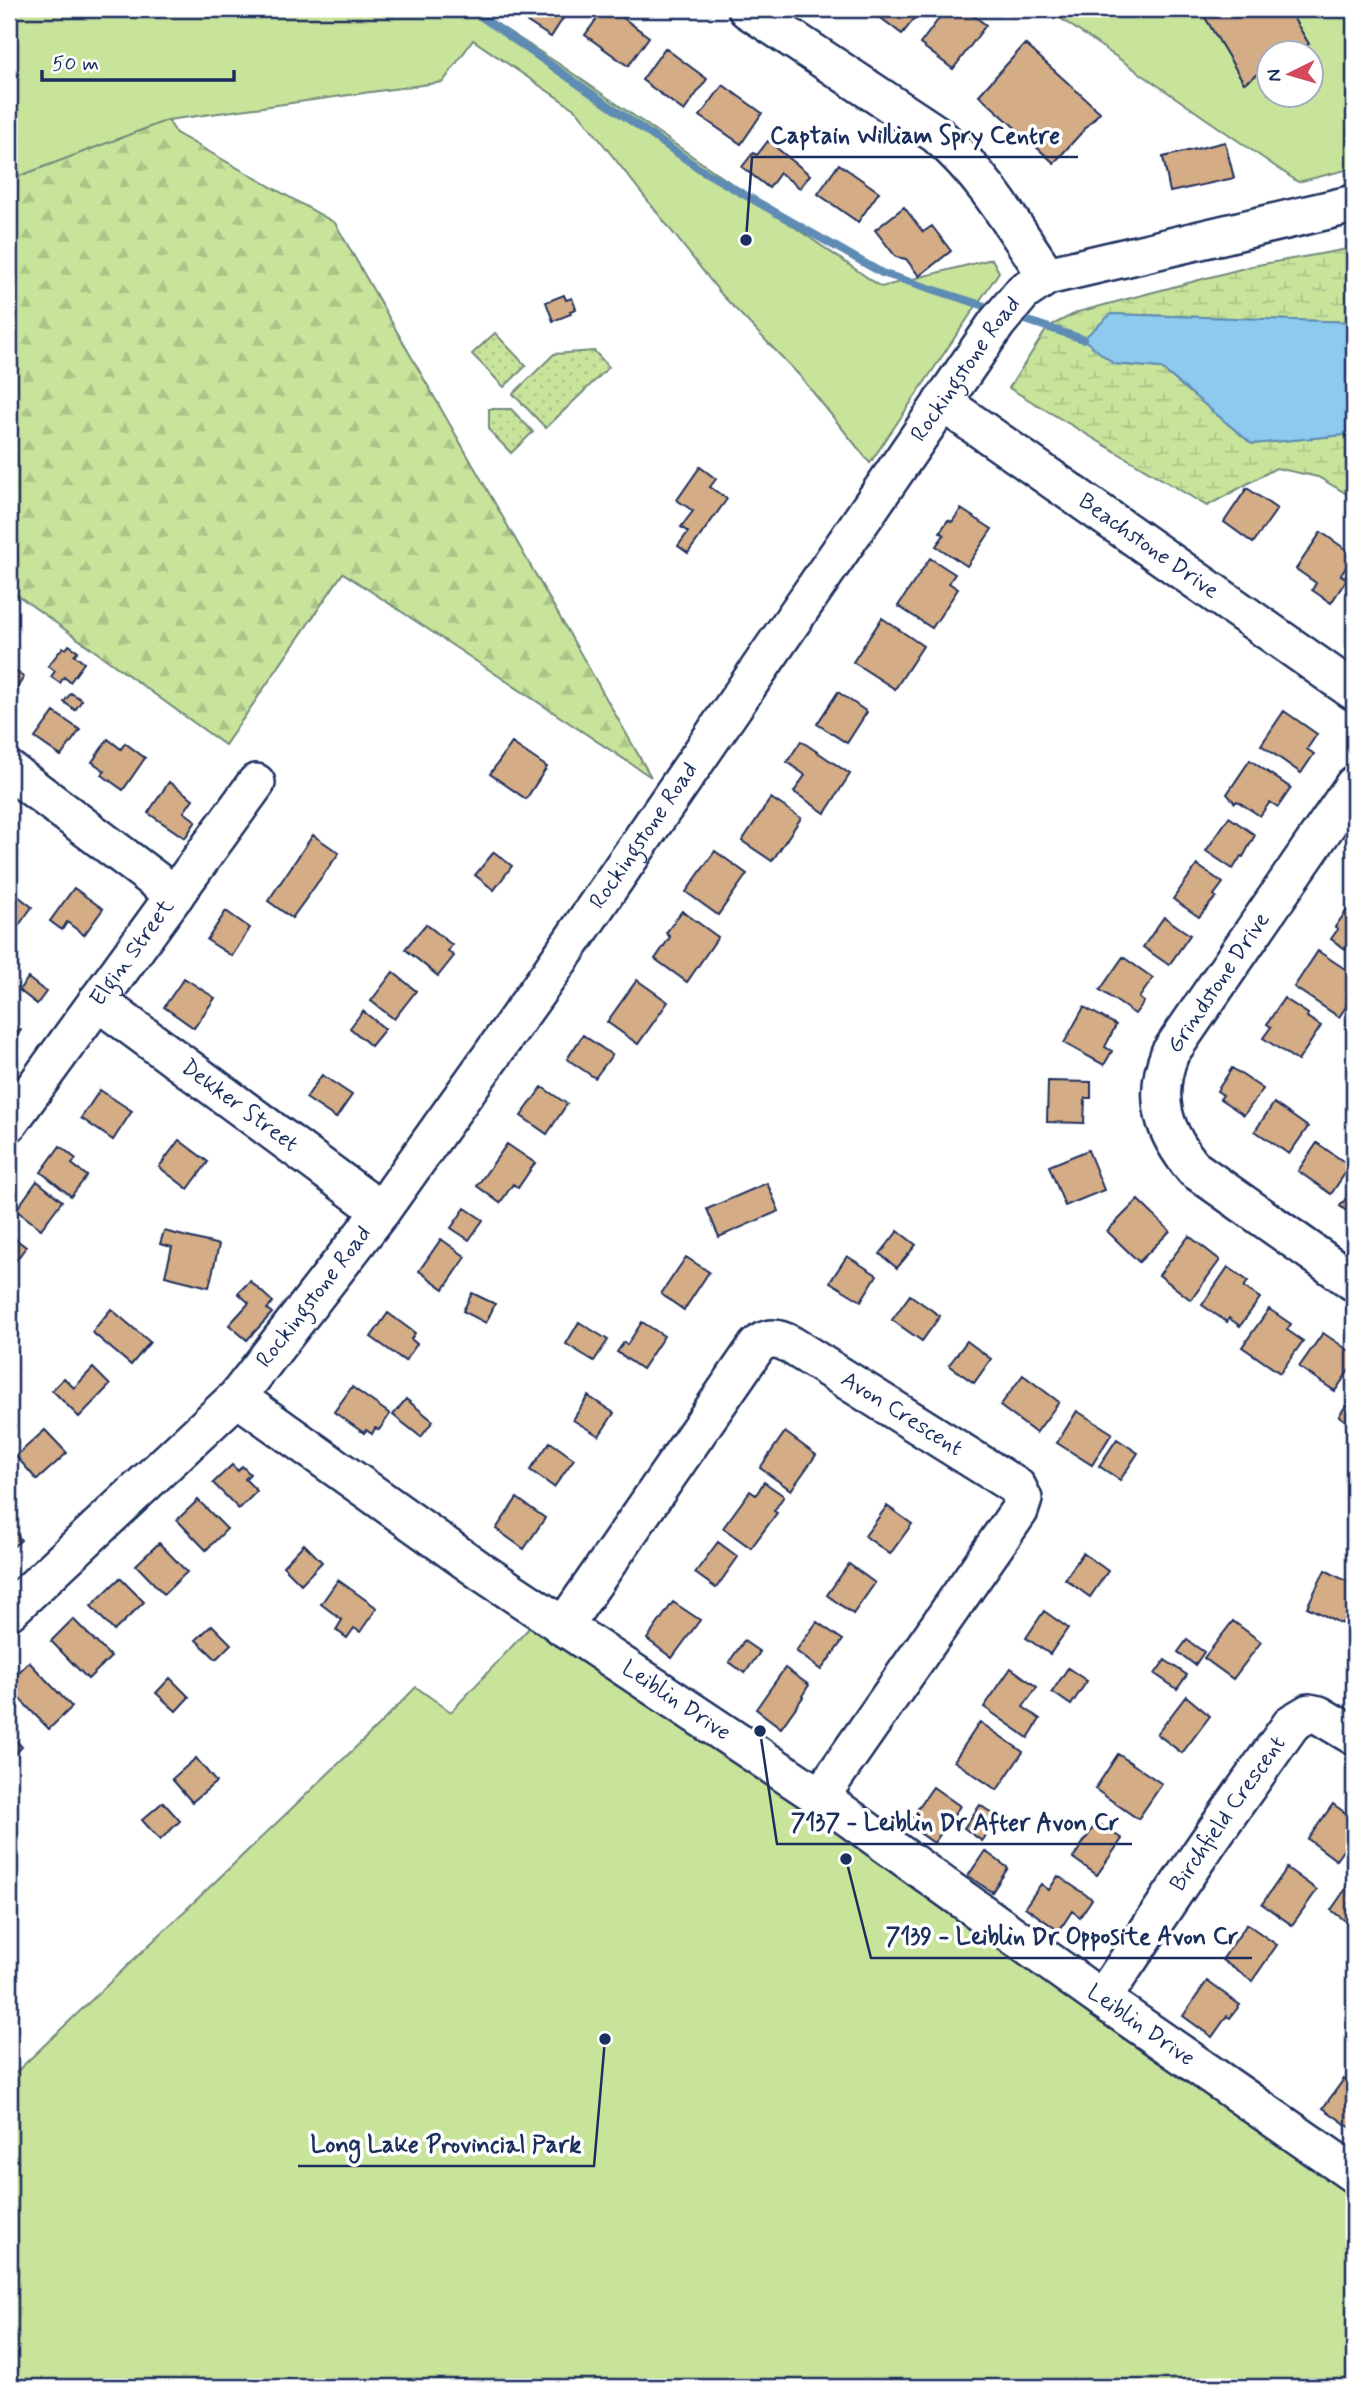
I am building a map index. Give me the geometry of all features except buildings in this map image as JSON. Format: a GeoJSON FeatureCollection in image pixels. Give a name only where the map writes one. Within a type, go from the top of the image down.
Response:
{"type":"FeatureCollection","features":[{"type":"Feature","properties":{"kind":"street"},"geometry":{"type":"LineString","coordinates":[[747,9],[936,134],[961,155],[986,185],[1047,276]]}},
{"type":"Feature","properties":{"kind":"street","name":"Rockingstone Road"},"geometry":{"type":"LineString","coordinates":[[9,1611],[237,1397],[381,1212],[546,979],[942,402],[1023,292],[1047,276],[1354,204]]}},
{"type":"Feature","properties":{"kind":"street","name":"Beachstone Drive"},"geometry":{"type":"LineString","coordinates":[[942,402],[1354,691]]}},
{"type":"Feature","properties":{"kind":"street"},"geometry":{"type":"LineString","coordinates":[[9,770],[175,895]]}},
{"type":"Feature","properties":{"kind":"street","name":"Elgin Street"},"geometry":{"type":"LineString","coordinates":[[9,1122],[256,783]]}},
{"type":"Feature","properties":{"kind":"street","name":"Grindstone Drive"},"geometry":{"type":"LineString","coordinates":[[1354,786],[1170,1053],[1163,1078],[1162,1102],[1166,1126],[1177,1149],[1194,1168],[1354,1282]]}},
{"type":"Feature","properties":{"kind":"street","name":"Dekker Street"},"geometry":{"type":"LineString","coordinates":[[97,1001],[381,1212]]}},
{"type":"Feature","properties":{"kind":"street","name":"Avon Crescent"},"geometry":{"type":"LineString","coordinates":[[563,1627],[757,1346],[768,1339],[779,1339],[791,1345],[1017,1487],[1023,1499],[1019,1511],[820,1797]]}},
{"type":"Feature","properties":{"kind":"street","name":"Leiblin Drive"},"geometry":{"type":"LineString","coordinates":[[237,1397],[563,1627],[820,1797],[1102,2000],[1354,2174]]}},
{"type":"Feature","properties":{"kind":"street","name":"Birchfield Crescent"},"geometry":{"type":"LineString","coordinates":[[1102,2000],[1292,1723],[1309,1713],[1320,1714],[1354,1736]]}},
{"type":"Feature","properties":{"kind":"green space"},"geometry":{"type":"Polygon","coordinates":[[[9,9],[168,120],[176,133],[335,223],[651,777],[343,573],[225,745],[9,589],[9,9]]]}},
{"type":"Feature","properties":{"kind":"green space"},"geometry":{"type":"Polygon","coordinates":[[[9,9],[474,9],[562,66],[881,287],[992,259],[999,272],[870,463],[800,376],[722,295],[577,111],[473,40],[443,82],[168,120],[9,180],[9,9]]]}},
{"type":"Feature","properties":{"kind":"green space"},"geometry":{"type":"Polygon","coordinates":[[[1047,9],[1354,9],[1354,168],[1298,182],[1047,9]]]}},
{"type":"Feature","properties":{"kind":"green space"},"geometry":{"type":"Polygon","coordinates":[[[1354,248],[1354,322],[1111,314],[1114,364],[1161,368],[1252,444],[1354,434],[1354,498],[1318,477],[1276,468],[1207,506],[1009,388],[1048,327],[1078,312],[1252,266],[1354,248]]]}},
{"type":"Feature","properties":{"kind":"green space"},"geometry":{"type":"Polygon","coordinates":[[[495,333],[526,366],[504,387],[472,354],[495,333]]]}},
{"type":"Feature","properties":{"kind":"green space"},"geometry":{"type":"Polygon","coordinates":[[[594,351],[609,367],[546,428],[513,394],[554,354],[594,351]]]}},
{"type":"Feature","properties":{"kind":"green space"},"geometry":{"type":"Polygon","coordinates":[[[489,409],[511,409],[533,432],[511,453],[489,430],[489,409]]]}},
{"type":"Feature","properties":{"kind":"green space"},"geometry":{"type":"Polygon","coordinates":[[[543,1613],[1354,2173],[1354,2387],[9,2387],[9,2079],[416,1687],[451,1712],[543,1613]]]}},
{"type":"Feature","properties":{"kind":"water"},"geometry":{"type":"Polygon","coordinates":[[[1111,314],[1354,322],[1354,434],[1252,444],[1161,368],[1114,364],[1083,339],[1111,314]]]}},
{"type":"Feature","properties":{"kind":"waterway"},"geometry":{"type":"LineString","coordinates":[[470,9],[703,171],[882,273],[994,309]]}},
{"type":"Feature","properties":{"kind":"waterway"},"geometry":{"type":"LineString","coordinates":[[1016,317],[1083,339]]}},
{"type":"Feature","properties":{"kind":"place","name":"Captain William Spry Centre"},"geometry":{"type":"Point","coordinates":[746,240]}},
{"type":"Feature","properties":{"kind":"place","name":"7137 - Leiblin Dr After Avon Cr"},"geometry":{"type":"Point","coordinates":[760,1731]}},
{"type":"Feature","properties":{"kind":"place","name":"7139 - Leiblin Dr Opposite Avon Cr"},"geometry":{"type":"Point","coordinates":[846,1859]}},
{"type":"Feature","properties":{"kind":"place","name":"Long Lake Provincial Park"},"geometry":{"type":"Point","coordinates":[605,2039]}}]}
